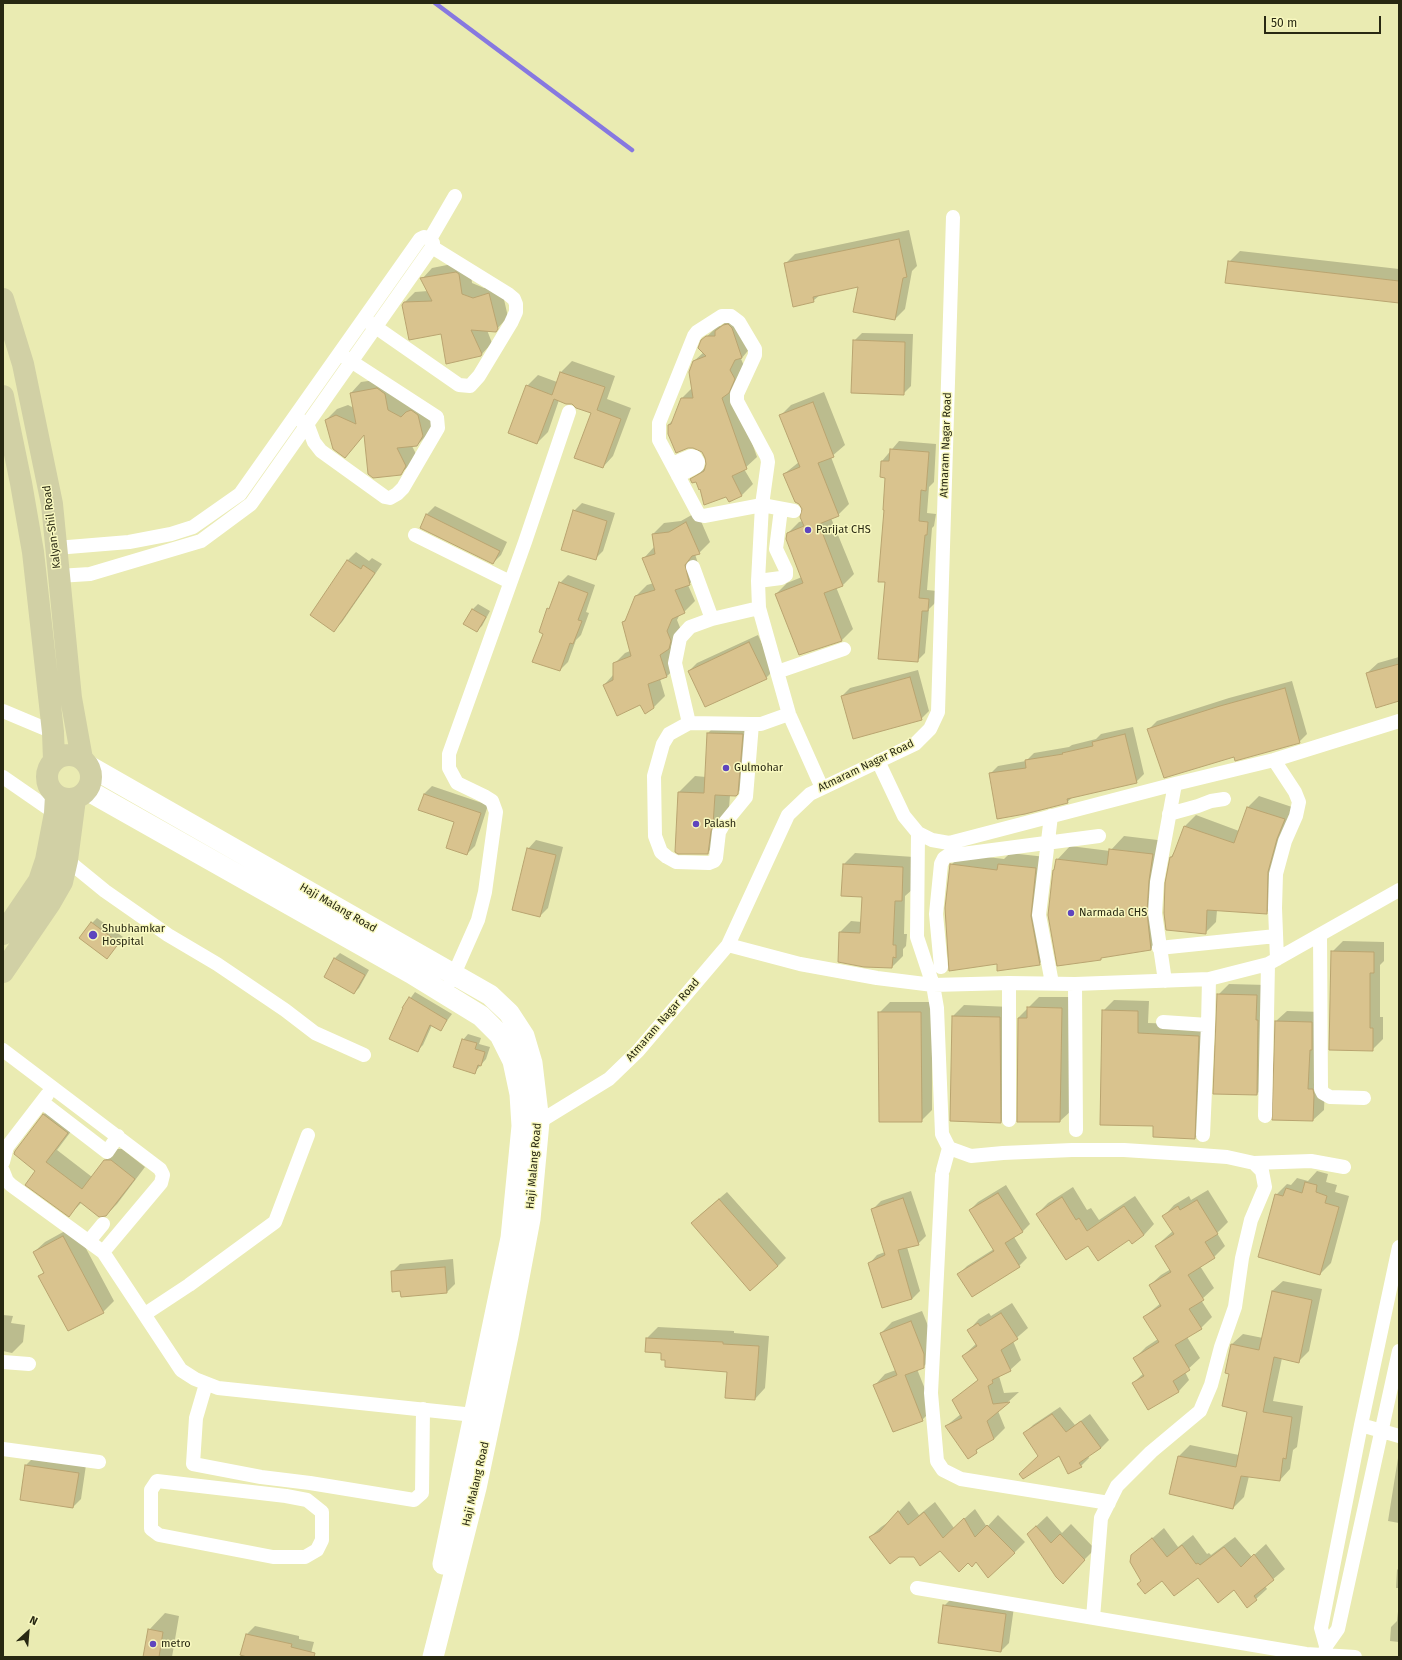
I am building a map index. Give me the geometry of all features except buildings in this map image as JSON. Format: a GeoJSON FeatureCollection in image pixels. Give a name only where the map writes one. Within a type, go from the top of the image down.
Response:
{"type":"FeatureCollection","features":[{"type":"Feature","properties":{"kind":"main road","name":"Kalyan-Shil Road"},"geometry":{"type":"LineString","coordinates":[[3,299],[23,364],[52,504],[71,698],[86,763]]}},
{"type":"Feature","properties":{"kind":"main road","name":"Kalyan-Shil Road"},"geometry":{"type":"LineString","coordinates":[[3,396],[21,483],[33,552],[53,732],[54,760]]}},
{"type":"Feature","properties":{"kind":"main road"},"geometry":{"type":"LineString","coordinates":[[3,934],[39,881],[68,799],[90,786],[92,776],[86,763],[73,755],[63,755],[54,760],[48,768],[46,778],[49,788],[68,799]]}},
{"type":"Feature","properties":{"kind":"main road","name":"Haji Malang Road"},"geometry":{"type":"LineString","coordinates":[[86,763],[137,794],[490,995],[509,1013],[524,1036],[532,1063],[530,1124],[517,1247],[476,1488],[442,1598],[420,1657]]}},
{"type":"Feature","properties":{"kind":"main road"},"geometry":{"type":"LineString","coordinates":[[126,812],[137,794]]}},
{"type":"Feature","properties":{"kind":"main road"},"geometry":{"type":"LineString","coordinates":[[3,972],[50,903],[62,882],[68,860],[68,799]]}},
{"type":"Feature","properties":{"kind":"main road","name":"Haji Malang Road"},"geometry":{"type":"LineString","coordinates":[[68,799],[126,812],[411,973],[481,1016],[500,1035],[513,1061],[520,1094],[530,1124]]}},
{"type":"Feature","properties":{"kind":"main road","name":"Haji Malang Road"},"geometry":{"type":"LineString","coordinates":[[433,1657],[474,1415],[517,1247]]}},
{"type":"Feature","properties":{"kind":"street"},"geometry":{"type":"LineString","coordinates":[[431,243],[455,196]]}},
{"type":"Feature","properties":{"kind":"street","name":"Atmaram Nagar Road"},"geometry":{"type":"LineString","coordinates":[[530,1124],[609,1079],[638,1051],[728,944],[788,815],[810,794],[915,744],[930,729],[938,712],[953,217]]}},
{"type":"Feature","properties":{"kind":"street"},"geometry":{"type":"LineString","coordinates":[[56,548],[129,542],[171,534],[193,527],[240,494],[300,420],[369,323],[420,238],[424,237],[508,294],[514,299],[516,304],[516,312],[511,323],[479,376],[470,386],[460,385],[369,323]]}},
{"type":"Feature","properties":{"kind":"street"},"geometry":{"type":"LineString","coordinates":[[758,581],[782,578],[786,575],[786,570],[776,549],[787,510],[762,505],[704,516],[699,515],[659,440],[659,422],[694,336],[697,332],[722,316],[731,316],[739,322],[755,349],[755,355],[739,388],[737,401],[767,457],[768,462],[762,505],[758,581],[759,608],[789,714],[822,788]]}},
{"type":"Feature","properties":{"kind":"street"},"geometry":{"type":"LineString","coordinates":[[300,420],[311,432],[314,442],[321,451],[385,497],[390,498],[403,488],[438,428],[437,417],[345,357]]}},
{"type":"Feature","properties":{"kind":"street"},"geometry":{"type":"LineString","coordinates":[[444,994],[478,920],[485,892],[496,812],[492,801],[458,783],[449,768],[448,754],[569,412]]}},
{"type":"Feature","properties":{"kind":"street"},"geometry":{"type":"LineString","coordinates":[[58,576],[90,574],[201,540],[251,504],[300,420]]}},
{"type":"Feature","properties":{"kind":"street"},"geometry":{"type":"LineString","coordinates":[[240,494],[251,504]]}},
{"type":"Feature","properties":{"kind":"street"},"geometry":{"type":"LineString","coordinates":[[415,535],[510,582]]}},
{"type":"Feature","properties":{"kind":"street"},"geometry":{"type":"LineString","coordinates":[[692,567],[712,619]]}},
{"type":"Feature","properties":{"kind":"street"},"geometry":{"type":"LineString","coordinates":[[689,723],[676,673],[675,663],[680,638],[690,627],[712,619],[759,608]]}},
{"type":"Feature","properties":{"kind":"street"},"geometry":{"type":"LineString","coordinates":[[777,672],[844,649]]}},
{"type":"Feature","properties":{"kind":"street"},"geometry":{"type":"LineString","coordinates":[[3,711],[53,732]]}},
{"type":"Feature","properties":{"kind":"street"},"geometry":{"type":"LineString","coordinates":[[752,724],[746,797],[723,824],[719,832],[716,858],[714,862],[676,862],[672,860],[661,852],[655,836],[654,776],[663,744],[669,734],[689,723],[761,724],[789,714]]}},
{"type":"Feature","properties":{"kind":"street"},"geometry":{"type":"LineString","coordinates":[[878,761],[904,816],[918,833],[932,840],[949,842],[1274,760],[1393,723]]}},
{"type":"Feature","properties":{"kind":"street"},"geometry":{"type":"LineString","coordinates":[[1265,1116],[1272,961],[1276,936],[1276,874],[1285,841],[1298,810],[1298,802],[1295,792],[1274,760]]}},
{"type":"Feature","properties":{"kind":"street"},"geometry":{"type":"LineString","coordinates":[[3,777],[68,799]]}},
{"type":"Feature","properties":{"kind":"street"},"geometry":{"type":"LineString","coordinates":[[1165,982],[1155,913],[1157,882],[1175,784]]}},
{"type":"Feature","properties":{"kind":"street"},"geometry":{"type":"LineString","coordinates":[[1169,814],[1211,801],[1224,799]]}},
{"type":"Feature","properties":{"kind":"street"},"geometry":{"type":"LineString","coordinates":[[1051,816],[1039,915],[1052,983]]}},
{"type":"Feature","properties":{"kind":"street"},"geometry":{"type":"LineString","coordinates":[[918,833],[917,937],[933,985],[937,1008],[942,1134],[949,1148],[942,1172],[931,1393],[937,1461],[943,1470],[961,1479],[1109,1503]]}},
{"type":"Feature","properties":{"kind":"street"},"geometry":{"type":"LineString","coordinates":[[941,967],[936,914],[941,864],[944,858],[947,856],[1099,836]]}},
{"type":"Feature","properties":{"kind":"street"},"geometry":{"type":"LineString","coordinates":[[68,860],[105,891],[168,935],[217,964],[286,1010],[315,1033],[364,1054]]}},
{"type":"Feature","properties":{"kind":"street"},"geometry":{"type":"LineString","coordinates":[[728,944],[800,964],[877,978],[933,985],[1008,983],[1075,984],[1165,982],[1209,979],[1272,961],[1399,890]]}},
{"type":"Feature","properties":{"kind":"street"},"geometry":{"type":"LineString","coordinates":[[918,912],[936,914]]}},
{"type":"Feature","properties":{"kind":"street"},"geometry":{"type":"LineString","coordinates":[[1320,934],[1321,1089],[1326,1096],[1330,1097],[1364,1098]]}},
{"type":"Feature","properties":{"kind":"street"},"geometry":{"type":"LineString","coordinates":[[1159,948],[1276,936]]}},
{"type":"Feature","properties":{"kind":"street"},"geometry":{"type":"LineString","coordinates":[[1203,1135],[1209,979]]}},
{"type":"Feature","properties":{"kind":"street"},"geometry":{"type":"LineString","coordinates":[[1008,983],[1009,1120]]}},
{"type":"Feature","properties":{"kind":"street"},"geometry":{"type":"LineString","coordinates":[[1075,984],[1076,1130]]}},
{"type":"Feature","properties":{"kind":"street"},"geometry":{"type":"LineString","coordinates":[[1163,1022],[1208,1025]]}},
{"type":"Feature","properties":{"kind":"street"},"geometry":{"type":"LineString","coordinates":[[3,1050],[160,1168],[163,1175],[161,1183],[103,1252]]}},
{"type":"Feature","properties":{"kind":"street"},"geometry":{"type":"LineString","coordinates":[[3,1162],[7,1147],[53,1087]]}},
{"type":"Feature","properties":{"kind":"street"},"geometry":{"type":"LineString","coordinates":[[42,1102],[107,1152],[118,1136]]}},
{"type":"Feature","properties":{"kind":"street"},"geometry":{"type":"LineString","coordinates":[[74,1126],[85,1111]]}},
{"type":"Feature","properties":{"kind":"street"},"geometry":{"type":"LineString","coordinates":[[145,1314],[189,1285],[275,1222],[308,1135]]}},
{"type":"Feature","properties":{"kind":"street"},"geometry":{"type":"LineString","coordinates":[[949,1148],[971,1156],[1003,1153],[1124,1150],[1227,1157],[1254,1163],[1311,1161],[1344,1166]]}},
{"type":"Feature","properties":{"kind":"street"},"geometry":{"type":"LineString","coordinates":[[1093,1618],[1101,1518],[1117,1486],[1151,1452],[1200,1411],[1211,1385],[1221,1347],[1235,1307],[1242,1258],[1251,1220],[1265,1187],[1262,1170],[1254,1163]]}},
{"type":"Feature","properties":{"kind":"street"},"geometry":{"type":"LineString","coordinates":[[3,1171],[7,1181],[11,1185],[103,1252],[181,1370],[195,1379],[218,1388],[474,1415]]}},
{"type":"Feature","properties":{"kind":"street"},"geometry":{"type":"LineString","coordinates":[[89,1241],[103,1224]]}},
{"type":"Feature","properties":{"kind":"street"},"geometry":{"type":"LineString","coordinates":[[1325,1652],[1322,1628],[1361,1425],[1399,1246]]}},
{"type":"Feature","properties":{"kind":"street"},"geometry":{"type":"LineString","coordinates":[[1325,1652],[1338,1629],[1399,1351]]}},
{"type":"Feature","properties":{"kind":"street"},"geometry":{"type":"LineString","coordinates":[[3,1362],[29,1364]]}},
{"type":"Feature","properties":{"kind":"street"},"geometry":{"type":"LineString","coordinates":[[193,1484],[196,1418],[206,1384]]}},
{"type":"Feature","properties":{"kind":"street"},"geometry":{"type":"LineString","coordinates":[[193,1464],[261,1477],[310,1483],[414,1500],[422,1493],[423,1409]]}},
{"type":"Feature","properties":{"kind":"street"},"geometry":{"type":"LineString","coordinates":[[1361,1425],[1399,1436]]}},
{"type":"Feature","properties":{"kind":"street"},"geometry":{"type":"LineString","coordinates":[[3,1449],[99,1462]]}},
{"type":"Feature","properties":{"kind":"street"},"geometry":{"type":"LineString","coordinates":[[157,1481],[193,1484],[307,1500],[322,1512],[322,1540],[317,1550],[305,1557],[273,1557],[172,1538],[159,1535],[151,1529],[151,1490],[157,1481]]}},
{"type":"Feature","properties":{"kind":"street"},"geometry":{"type":"LineString","coordinates":[[917,1588],[1306,1654],[1325,1652],[1355,1657]]}},
{"type":"Feature","properties":{"kind":"waterway"},"geometry":{"type":"LineString","coordinates":[[435,3],[632,150]]}},
{"type":"Feature","properties":{"kind":"place","name":"Parijat CHS"},"geometry":{"type":"Point","coordinates":[808,530]}},
{"type":"Feature","properties":{"kind":"place","name":"Gulmohar"},"geometry":{"type":"Point","coordinates":[726,768]}},
{"type":"Feature","properties":{"kind":"place","name":"Palash"},"geometry":{"type":"Point","coordinates":[696,824]}},
{"type":"Feature","properties":{"kind":"place","name":"Narmada CHS"},"geometry":{"type":"Point","coordinates":[1071,913]}},
{"type":"Feature","properties":{"kind":"place","name":"Shubhamkar Hospital"},"geometry":{"type":"Point","coordinates":[93,935]}},
{"type":"Feature","properties":{"kind":"place","name":"metro"},"geometry":{"type":"Point","coordinates":[153,1644]}}]}
